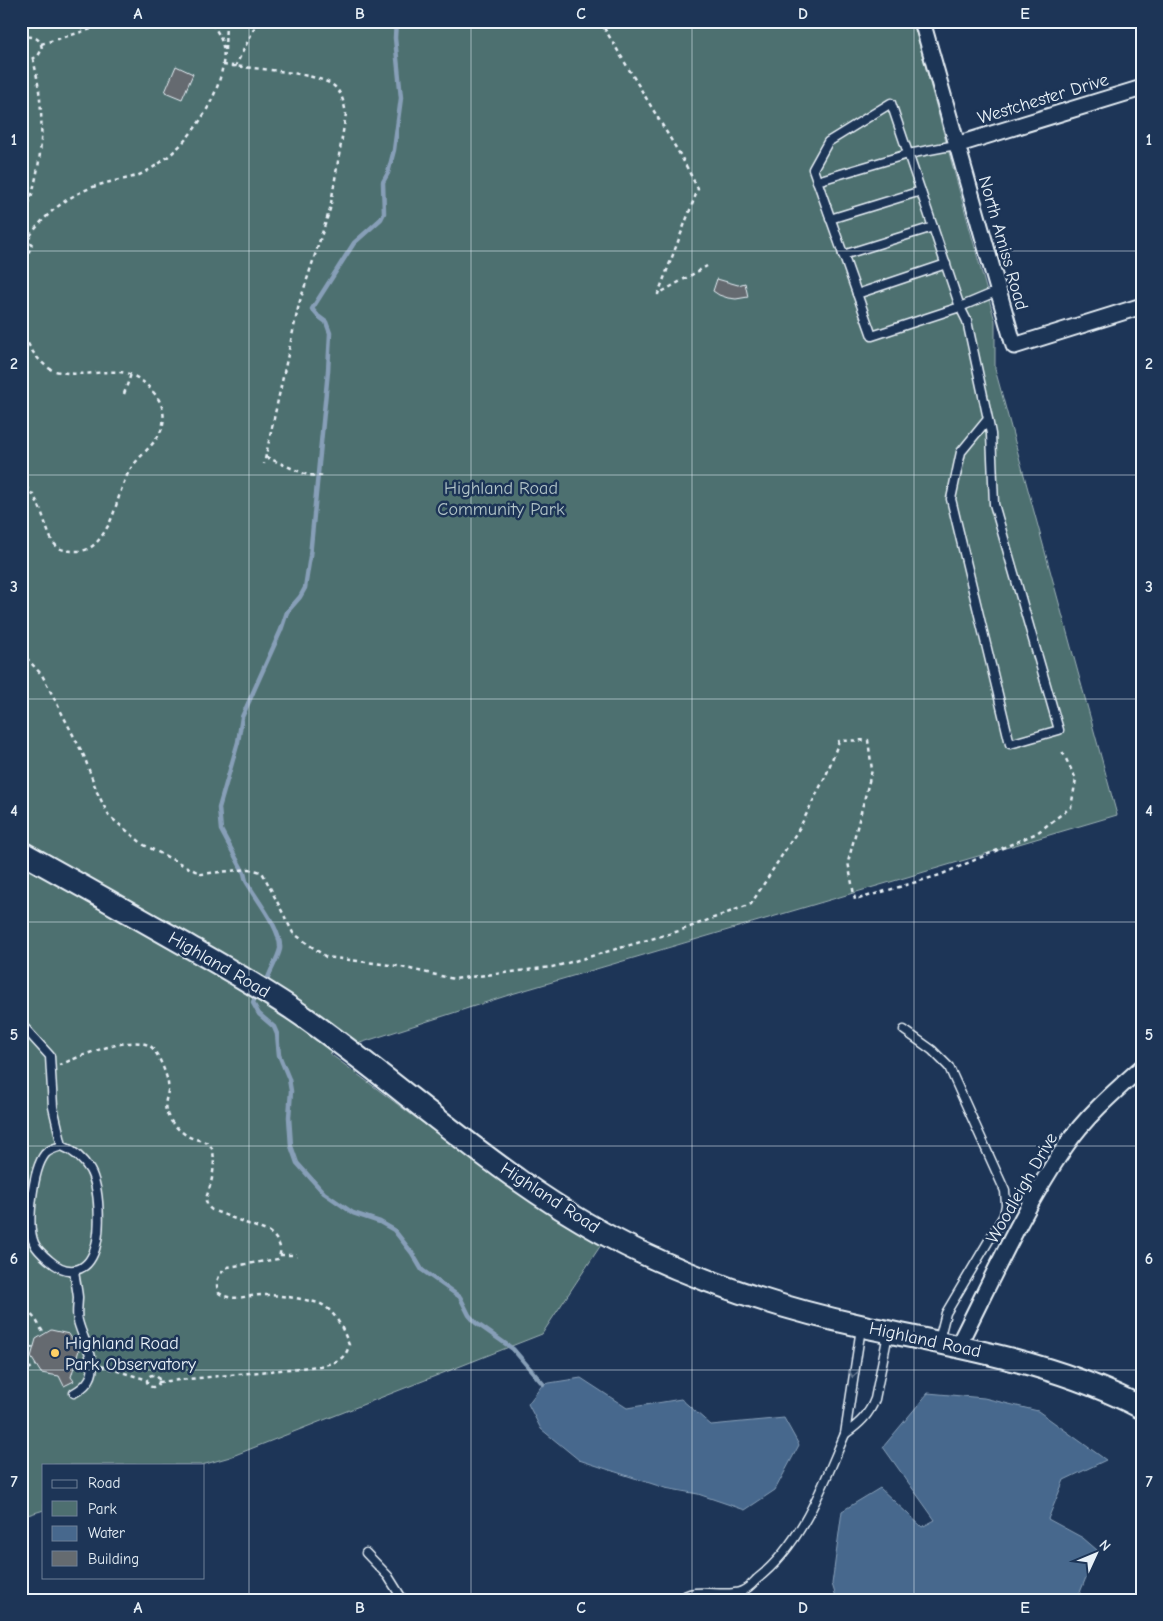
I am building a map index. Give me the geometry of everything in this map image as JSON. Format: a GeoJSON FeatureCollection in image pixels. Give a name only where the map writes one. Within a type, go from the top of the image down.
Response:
{"type":"FeatureCollection","features":[{"type":"Feature","properties":{"kind":"street","name":"North Amiss Road"},"geometry":{"type":"LineString","coordinates":[[922,21],[1014,346],[1142,306]]}},
{"type":"Feature","properties":{"kind":"street","name":"Westchester Drive"},"geometry":{"type":"LineString","coordinates":[[956,145],[1142,88]]}},
{"type":"Feature","properties":{"kind":"street","name":"Highland Road"},"geometry":{"type":"LineString","coordinates":[[21,852],[179,940],[274,996],[331,1036],[505,1170],[610,1237],[677,1269],[730,1290],[783,1307],[1025,1362],[1105,1390],[1142,1408]]}},
{"type":"Feature","properties":{"kind":"street","name":"Woodleigh Drive"},"geometry":{"type":"LineString","coordinates":[[949,1344],[1066,1146],[1105,1100],[1142,1067]]}},
{"type":"Feature","properties":{"kind":"lane"},"geometry":{"type":"LineString","coordinates":[[988,419],[961,452],[951,500],[1010,744],[1059,730],[994,504],[991,434],[988,419],[967,321],[960,307],[891,103],[828,142],[813,169],[872,336],[960,307],[998,291]]}},
{"type":"Feature","properties":{"kind":"lane"},"geometry":{"type":"LineString","coordinates":[[817,181],[908,154],[956,145]]}},
{"type":"Feature","properties":{"kind":"lane"},"geometry":{"type":"LineString","coordinates":[[830,219],[921,191]]}},
{"type":"Feature","properties":{"kind":"lane"},"geometry":{"type":"LineString","coordinates":[[844,255],[933,227]]}},
{"type":"Feature","properties":{"kind":"lane"},"geometry":{"type":"LineString","coordinates":[[857,294],[946,264]]}},
{"type":"Feature","properties":{"kind":"lane"},"geometry":{"type":"LineString","coordinates":[[21,1024],[50,1056],[53,1107],[62,1146]]}},
{"type":"Feature","properties":{"kind":"lane"},"geometry":{"type":"LineString","coordinates":[[904,1030],[932,1050],[950,1067],[1005,1191],[1006,1205],[1004,1214],[946,1313],[949,1344]]}},
{"type":"Feature","properties":{"kind":"lane"},"geometry":{"type":"LineString","coordinates":[[62,1146],[80,1156],[91,1171],[96,1185],[98,1236],[93,1255],[85,1266],[74,1270],[57,1267],[40,1252],[30,1232],[32,1197],[42,1159],[46,1152],[62,1146]]}},
{"type":"Feature","properties":{"kind":"lane"},"geometry":{"type":"LineString","coordinates":[[74,1270],[78,1297],[78,1321],[92,1363],[93,1374],[90,1381],[82,1389],[74,1392]]}},
{"type":"Feature","properties":{"kind":"lane"},"geometry":{"type":"LineString","coordinates":[[680,1600],[689,1594],[706,1592],[728,1594],[743,1591],[766,1573],[789,1547],[805,1520],[845,1434],[861,1326]]}},
{"type":"Feature","properties":{"kind":"lane"},"geometry":{"type":"LineString","coordinates":[[845,1434],[866,1417],[871,1409],[875,1399],[888,1332]]}},
{"type":"Feature","properties":{"kind":"lane"},"geometry":{"type":"LineString","coordinates":[[366,1553],[388,1576],[402,1600]]}},
{"type":"Feature","properties":{"kind":"path"},"geometry":{"type":"LineString","coordinates":[[23,21],[28,36]]}},
{"type":"Feature","properties":{"kind":"path"},"geometry":{"type":"LineString","coordinates":[[41,44],[118,21]]}},
{"type":"Feature","properties":{"kind":"path"},"geometry":{"type":"LineString","coordinates":[[209,21],[217,31],[225,54]]}},
{"type":"Feature","properties":{"kind":"path"},"geometry":{"type":"LineString","coordinates":[[30,236],[44,218],[66,200],[104,183],[139,175],[175,150],[191,133],[208,109],[218,85],[225,54],[226,21]]}},
{"type":"Feature","properties":{"kind":"path"},"geometry":{"type":"LineString","coordinates":[[235,67],[258,21]]}},
{"type":"Feature","properties":{"kind":"path"},"geometry":{"type":"LineString","coordinates":[[600,21],[682,158],[698,189],[658,294],[707,266]]}},
{"type":"Feature","properties":{"kind":"path"},"geometry":{"type":"LineString","coordinates":[[21,41],[28,36],[38,38],[41,44],[41,52],[33,58],[28,58],[21,53]]}},
{"type":"Feature","properties":{"kind":"path"},"geometry":{"type":"LineString","coordinates":[[21,226],[34,186],[42,140],[41,104],[33,58]]}},
{"type":"Feature","properties":{"kind":"path"},"geometry":{"type":"LineString","coordinates":[[223,65],[304,75],[324,80],[335,87],[344,100],[346,114],[330,209],[299,304],[264,464]]}},
{"type":"Feature","properties":{"kind":"path"},"geometry":{"type":"LineString","coordinates":[[21,231],[30,236],[32,242],[31,249],[26,255],[21,257]]}},
{"type":"Feature","properties":{"kind":"path"},"geometry":{"type":"LineString","coordinates":[[21,329],[27,344],[39,361],[54,371],[78,374],[118,371],[131,374],[148,385],[160,400],[163,412],[163,426],[159,436],[132,468],[102,537],[88,549],[81,551],[59,548],[54,543],[38,503],[21,484]]}},
{"type":"Feature","properties":{"kind":"path"},"geometry":{"type":"LineString","coordinates":[[124,394],[131,374]]}},
{"type":"Feature","properties":{"kind":"path"},"geometry":{"type":"LineString","coordinates":[[265,457],[307,475],[326,476]]}},
{"type":"Feature","properties":{"kind":"path"},"geometry":{"type":"LineString","coordinates":[[21,652],[42,675],[84,756],[97,792],[109,816],[144,845],[201,874],[250,868],[262,872],[293,933],[326,957],[397,966],[454,979],[552,966],[679,931],[751,904],[800,827],[827,773],[839,741],[868,740],[872,770],[848,862],[855,900],[940,875],[1037,833],[1071,807],[1076,779],[1061,749]]}},
{"type":"Feature","properties":{"kind":"path"},"geometry":{"type":"LineString","coordinates":[[51,1068],[111,1045],[141,1044],[152,1047],[156,1052],[168,1083],[168,1092],[164,1103],[168,1116],[187,1136],[205,1141],[211,1147],[214,1160],[206,1199],[208,1207],[269,1232],[280,1244],[280,1255]]}},
{"type":"Feature","properties":{"kind":"path"},"geometry":{"type":"LineString","coordinates":[[159,1382],[320,1366],[334,1362],[345,1355],[349,1345],[346,1336],[333,1313],[325,1306],[311,1301],[267,1295],[233,1298],[219,1293],[218,1279],[220,1274],[228,1267],[274,1260],[280,1255],[297,1255]]}},
{"type":"Feature","properties":{"kind":"path"},"geometry":{"type":"LineString","coordinates":[[21,1303],[44,1334]]}},
{"type":"Feature","properties":{"kind":"path"},"geometry":{"type":"LineString","coordinates":[[21,1318],[28,1311]]}},
{"type":"Feature","properties":{"kind":"path"},"geometry":{"type":"LineString","coordinates":[[21,1345],[34,1348]]}},
{"type":"Feature","properties":{"kind":"path"},"geometry":{"type":"LineString","coordinates":[[92,1363],[148,1380]]}},
{"type":"Feature","properties":{"kind":"path"},"geometry":{"type":"LineString","coordinates":[[21,1374],[36,1364]]}},
{"type":"Feature","properties":{"kind":"path"},"geometry":{"type":"LineString","coordinates":[[148,1380],[150,1376],[154,1376],[158,1377],[159,1382]]}},
{"type":"Feature","properties":{"kind":"path"},"geometry":{"type":"LineString","coordinates":[[148,1380],[148,1384],[152,1387],[156,1387],[159,1382]]}},
{"type":"Feature","properties":{"kind":"green space","name":"Highland Road Community Park"},"geometry":{"type":"Polygon","coordinates":[[[21,21],[913,21],[995,321],[995,369],[1117,815],[515,993],[329,1053],[495,1177],[601,1245],[542,1334],[230,1457],[205,1464],[42,1464],[42,1511],[21,1517],[21,21]]]}},
{"type":"Feature","properties":{"kind":"water"},"geometry":{"type":"Polygon","coordinates":[[[581,1378],[627,1408],[681,1399],[711,1425],[784,1418],[799,1445],[775,1490],[745,1510],[698,1494],[665,1488],[579,1460],[541,1429],[528,1404],[543,1384],[581,1378]]]}},
{"type":"Feature","properties":{"kind":"water"},"geometry":{"type":"Polygon","coordinates":[[[928,1393],[984,1398],[1038,1411],[1106,1460],[1064,1480],[1048,1519],[1083,1538],[1097,1550],[1077,1600],[837,1600],[832,1584],[842,1511],[880,1488],[922,1527],[935,1520],[883,1447],[928,1393]]]}},
{"type":"Feature","properties":{"kind":"building"},"geometry":{"type":"Polygon","coordinates":[[[176,66],[193,74],[182,99],[165,92],[176,66]]]}},
{"type":"Feature","properties":{"kind":"building"},"geometry":{"type":"Polygon","coordinates":[[[717,279],[738,285],[745,283],[748,297],[736,299],[719,295],[713,291],[717,279]]]}},
{"type":"Feature","properties":{"kind":"building","name":"Highland Road Park Observatory"},"geometry":{"type":"Polygon","coordinates":[[[51,1330],[69,1334],[79,1350],[71,1377],[74,1381],[64,1386],[59,1376],[41,1373],[31,1357],[36,1339],[51,1330]]]}},
{"type":"Feature","properties":{"kind":"waterway"},"geometry":{"type":"LineString","coordinates":[[268,978],[280,949],[277,933],[246,881],[244,873],[221,830],[219,808],[238,742],[242,717],[281,630],[287,612],[305,588],[310,556],[330,333],[326,322],[312,309],[354,243],[381,219],[384,213],[383,182],[388,173],[394,150],[401,98],[395,38],[396,21]]}},
{"type":"Feature","properties":{"kind":"waterway"},"geometry":{"type":"LineString","coordinates":[[255,998],[253,1003],[259,1014],[274,1027],[277,1034],[279,1055],[289,1079],[291,1091],[289,1117],[291,1146],[297,1163],[324,1193],[353,1213],[380,1222],[394,1230],[412,1253],[422,1270],[460,1297],[469,1315],[476,1323],[513,1349],[543,1384]]}},
{"type":"Feature","properties":{"kind":"place","name":"Highland Road Park Observatory"},"geometry":{"type":"Point","coordinates":[55,1353]}}]}
